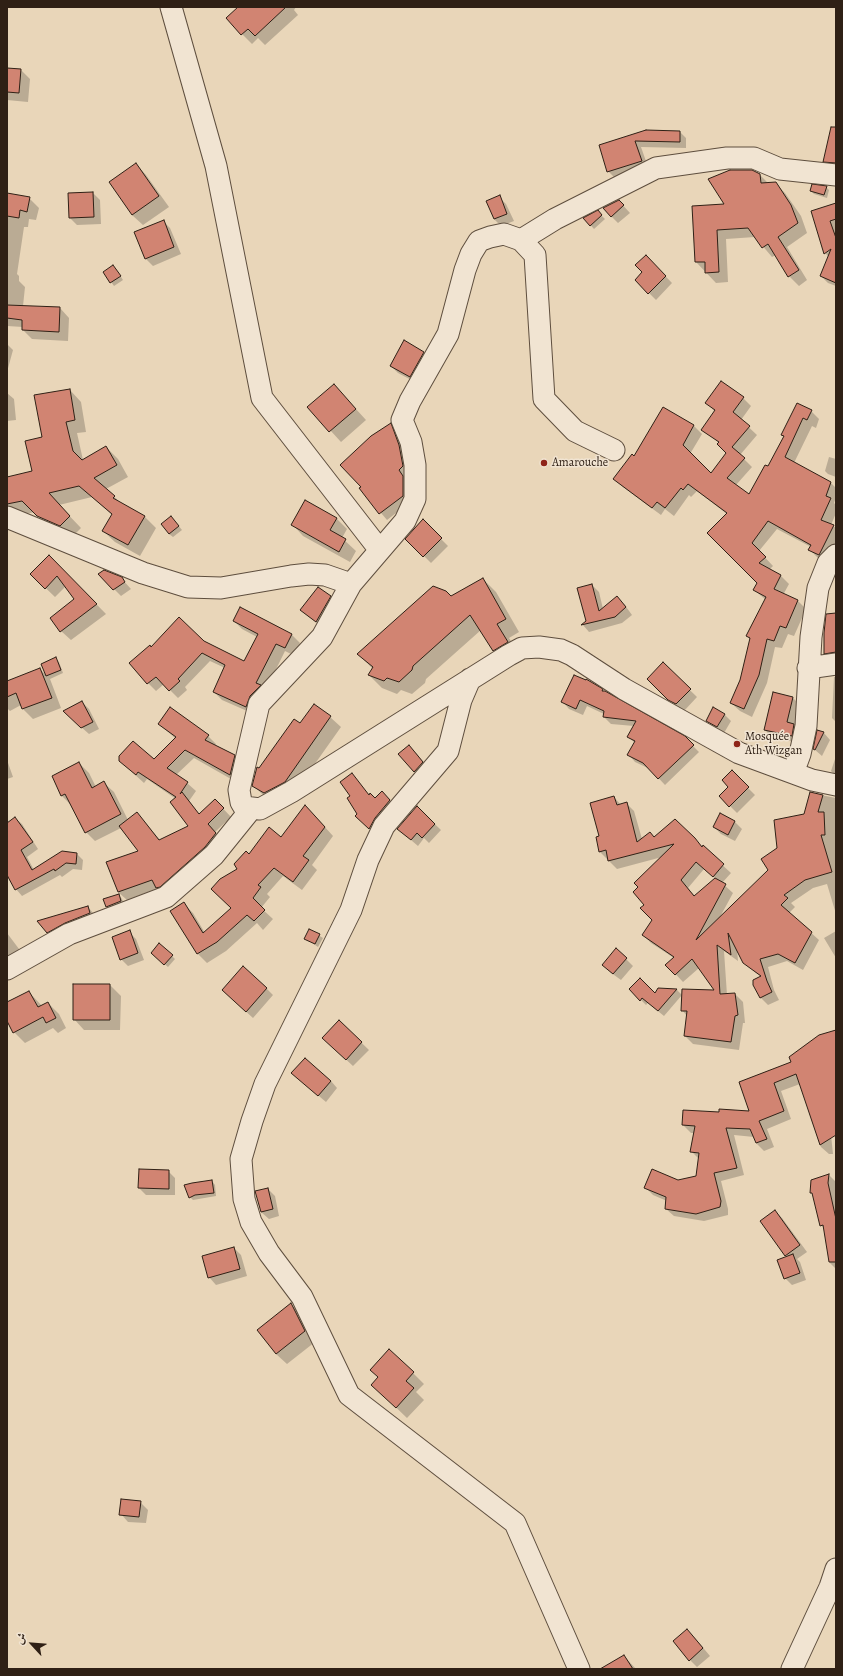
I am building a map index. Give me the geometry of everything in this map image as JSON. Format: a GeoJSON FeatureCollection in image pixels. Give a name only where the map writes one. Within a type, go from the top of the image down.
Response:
{"type":"FeatureCollection","features":[{"type":"Feature","properties":{"kind":"street"},"geometry":{"type":"LineString","coordinates":[[171,7],[216,166],[262,398],[379,549]]}},
{"type":"Feature","properties":{"kind":"street"},"geometry":{"type":"LineString","coordinates":[[521,240],[555,219],[656,168],[727,158],[754,158],[780,169],[836,175]]}},
{"type":"Feature","properties":{"kind":"street"},"geometry":{"type":"LineString","coordinates":[[614,450],[575,431],[544,399],[534,255],[521,240],[504,234],[490,236],[479,241],[471,254],[465,270],[448,334],[410,401],[402,420],[411,442],[414,460],[415,499],[405,521],[379,549],[351,584],[322,637],[259,704],[239,790],[241,802],[244,807],[260,809],[291,792],[508,655],[522,648],[539,647],[561,650],[596,670],[624,689],[739,753],[812,780],[836,785]]}},
{"type":"Feature","properties":{"kind":"street"},"geometry":{"type":"LineString","coordinates":[[7,517],[144,573],[188,586],[221,588],[309,574],[325,574],[351,584]]}},
{"type":"Feature","properties":{"kind":"street"},"geometry":{"type":"LineString","coordinates":[[793,773],[800,754],[806,726],[808,668],[818,588],[828,563],[836,555]]}},
{"type":"Feature","properties":{"kind":"street"},"geometry":{"type":"LineString","coordinates":[[808,668],[836,664]]}},
{"type":"Feature","properties":{"kind":"street"},"geometry":{"type":"LineString","coordinates":[[470,679],[461,700],[448,751],[384,826],[368,860],[351,910],[265,1084],[241,1159],[244,1199],[251,1222],[269,1253],[302,1297],[349,1395],[515,1523],[579,1669]]}},
{"type":"Feature","properties":{"kind":"street"},"geometry":{"type":"LineString","coordinates":[[7,969],[69,934],[166,897],[214,855],[252,808]]}},
{"type":"Feature","properties":{"kind":"street"},"geometry":{"type":"LineString","coordinates":[[792,1669],[830,1587],[836,1569]]}},
{"type":"Feature","properties":{"kind":"building"},"geometry":{"type":"Polygon","coordinates":[[[238,7],[286,7],[255,36],[248,29],[241,35],[226,18],[238,7]]]}},
{"type":"Feature","properties":{"kind":"building"},"geometry":{"type":"Polygon","coordinates":[[[7,68],[21,69],[19,93],[7,92],[7,68]]]}},
{"type":"Feature","properties":{"kind":"building"},"geometry":{"type":"Polygon","coordinates":[[[831,127],[836,127],[836,163],[823,162],[831,127]]]}},
{"type":"Feature","properties":{"kind":"building"},"geometry":{"type":"Polygon","coordinates":[[[646,130],[680,131],[680,142],[635,141],[642,161],[607,172],[599,145],[646,130]]]}},
{"type":"Feature","properties":{"kind":"building"},"geometry":{"type":"Polygon","coordinates":[[[136,163],[159,196],[132,215],[109,182],[136,163]]]}},
{"type":"Feature","properties":{"kind":"building"},"geometry":{"type":"Polygon","coordinates":[[[730,170],[752,170],[760,174],[761,183],[776,182],[791,205],[798,223],[778,237],[799,270],[788,277],[768,244],[762,248],[748,228],[717,230],[719,272],[705,273],[705,262],[695,262],[692,206],[724,204],[708,179],[730,170]]]}},
{"type":"Feature","properties":{"kind":"building"},"geometry":{"type":"Polygon","coordinates":[[[812,184],[827,186],[824,195],[810,191],[812,184]]]}},
{"type":"Feature","properties":{"kind":"building"},"geometry":{"type":"Polygon","coordinates":[[[93,192],[94,217],[69,218],[68,193],[93,192]]]}},
{"type":"Feature","properties":{"kind":"building"},"geometry":{"type":"Polygon","coordinates":[[[7,193],[30,197],[27,212],[20,210],[19,218],[7,216],[7,193]]]}},
{"type":"Feature","properties":{"kind":"building"},"geometry":{"type":"Polygon","coordinates":[[[500,195],[507,214],[494,219],[486,201],[500,195]]]}},
{"type":"Feature","properties":{"kind":"building"},"geometry":{"type":"Polygon","coordinates":[[[619,200],[624,205],[611,217],[603,208],[619,200]]]}},
{"type":"Feature","properties":{"kind":"building"},"geometry":{"type":"Polygon","coordinates":[[[836,203],[836,219],[830,221],[836,238],[836,283],[820,276],[831,249],[824,254],[811,211],[836,203]]]}},
{"type":"Feature","properties":{"kind":"building"},"geometry":{"type":"Polygon","coordinates":[[[598,210],[602,215],[590,226],[583,218],[598,210]]]}},
{"type":"Feature","properties":{"kind":"building"},"geometry":{"type":"Polygon","coordinates":[[[164,220],[174,247],[145,259],[134,232],[164,220]]]}},
{"type":"Feature","properties":{"kind":"building"},"geometry":{"type":"Polygon","coordinates":[[[646,255],[666,276],[648,294],[635,280],[642,272],[635,265],[646,255]]]}},
{"type":"Feature","properties":{"kind":"building"},"geometry":{"type":"Polygon","coordinates":[[[113,265],[121,276],[110,283],[103,272],[113,265]]]}},
{"type":"Feature","properties":{"kind":"building"},"geometry":{"type":"Polygon","coordinates":[[[7,305],[60,307],[59,332],[22,330],[22,320],[7,318],[7,305]]]}},
{"type":"Feature","properties":{"kind":"building"},"geometry":{"type":"Polygon","coordinates":[[[404,340],[424,352],[410,377],[390,366],[404,340]]]}},
{"type":"Feature","properties":{"kind":"building"},"geometry":{"type":"Polygon","coordinates":[[[721,381],[744,397],[733,412],[750,426],[732,447],[745,458],[727,478],[749,494],[765,465],[768,466],[784,436],[781,435],[797,403],[812,410],[807,420],[803,418],[785,457],[831,482],[826,496],[831,498],[821,520],[834,525],[819,555],[808,550],[811,545],[768,521],[752,543],[766,557],[759,563],[781,575],[774,589],[798,600],[786,628],[780,626],[774,641],[767,639],[759,675],[744,709],[730,703],[740,680],[750,638],[746,636],[766,597],[753,590],[757,583],[707,533],[727,513],[688,484],[683,490],[681,488],[665,508],[657,502],[652,508],[613,479],[632,454],[634,456],[663,407],[694,425],[683,445],[711,473],[726,453],[717,444],[719,442],[701,430],[715,410],[705,403],[721,381]]]}},
{"type":"Feature","properties":{"kind":"building"},"geometry":{"type":"Polygon","coordinates":[[[334,384],[356,409],[329,432],[307,407],[334,384]]]}},
{"type":"Feature","properties":{"kind":"building"},"geometry":{"type":"Polygon","coordinates":[[[70,389],[75,420],[66,422],[73,451],[82,460],[106,446],[117,465],[94,478],[115,496],[113,498],[145,516],[128,545],[102,531],[112,514],[79,486],[49,493],[70,516],[60,526],[37,516],[22,501],[7,504],[7,477],[32,471],[25,441],[42,437],[34,395],[70,389]]]}},
{"type":"Feature","properties":{"kind":"building"},"geometry":{"type":"Polygon","coordinates":[[[391,423],[399,445],[403,466],[399,470],[403,476],[403,496],[379,514],[359,488],[361,487],[340,465],[371,436],[391,423]]]}},
{"type":"Feature","properties":{"kind":"building"},"geometry":{"type":"Polygon","coordinates":[[[305,500],[337,518],[330,530],[346,539],[339,552],[291,525],[305,500]]]}},
{"type":"Feature","properties":{"kind":"building"},"geometry":{"type":"Polygon","coordinates":[[[171,516],[179,526],[169,534],[161,524],[171,516]]]}},
{"type":"Feature","properties":{"kind":"building"},"geometry":{"type":"Polygon","coordinates":[[[423,519],[442,538],[423,557],[405,539],[423,519]]]}},
{"type":"Feature","properties":{"kind":"building"},"geometry":{"type":"Polygon","coordinates":[[[49,555],[97,604],[60,632],[50,618],[74,599],[57,576],[45,589],[30,574],[49,555]]]}},
{"type":"Feature","properties":{"kind":"building"},"geometry":{"type":"Polygon","coordinates":[[[104,570],[122,577],[125,582],[113,590],[98,574],[104,570]]]}},
{"type":"Feature","properties":{"kind":"building"},"geometry":{"type":"Polygon","coordinates":[[[483,578],[506,619],[497,624],[508,642],[493,651],[470,615],[413,666],[412,670],[399,682],[387,678],[384,681],[368,675],[373,667],[357,654],[433,586],[446,591],[451,596],[483,578]]]}},
{"type":"Feature","properties":{"kind":"building"},"geometry":{"type":"Polygon","coordinates":[[[592,584],[599,611],[617,596],[626,607],[615,617],[581,625],[586,621],[577,588],[592,584]]]}},
{"type":"Feature","properties":{"kind":"building"},"geometry":{"type":"Polygon","coordinates":[[[318,587],[331,596],[316,622],[300,610],[318,587]]]}},
{"type":"Feature","properties":{"kind":"building"},"geometry":{"type":"Polygon","coordinates":[[[240,607],[292,634],[285,648],[276,644],[256,683],[261,685],[250,696],[246,707],[213,692],[225,665],[202,653],[178,679],[180,681],[169,691],[156,677],[147,684],[129,663],[150,645],[151,647],[179,617],[204,641],[244,661],[258,634],[233,621],[240,607]]]}},
{"type":"Feature","properties":{"kind":"building"},"geometry":{"type":"Polygon","coordinates":[[[836,613],[836,652],[824,654],[826,614],[836,613]]]}},
{"type":"Feature","properties":{"kind":"building"},"geometry":{"type":"Polygon","coordinates":[[[56,657],[61,670],[46,676],[41,664],[56,657]]]}},
{"type":"Feature","properties":{"kind":"building"},"geometry":{"type":"Polygon","coordinates":[[[663,662],[691,689],[676,704],[668,700],[647,679],[663,662]]]}},
{"type":"Feature","properties":{"kind":"building"},"geometry":{"type":"Polygon","coordinates":[[[40,668],[52,698],[22,709],[16,693],[7,697],[7,681],[40,668]]]}},
{"type":"Feature","properties":{"kind":"building"},"geometry":{"type":"Polygon","coordinates":[[[574,675],[586,679],[603,689],[602,691],[605,691],[685,736],[694,745],[658,779],[643,763],[627,755],[635,741],[627,737],[636,721],[603,717],[604,711],[580,700],[576,709],[561,702],[574,675]]]}},
{"type":"Feature","properties":{"kind":"building"},"geometry":{"type":"Polygon","coordinates":[[[773,692],[793,697],[787,722],[794,724],[792,736],[764,730],[773,692]]]}},
{"type":"Feature","properties":{"kind":"building"},"geometry":{"type":"Polygon","coordinates":[[[82,701],[93,722],[81,728],[63,711],[82,701]]]}},
{"type":"Feature","properties":{"kind":"building"},"geometry":{"type":"Polygon","coordinates":[[[314,704],[331,716],[285,782],[264,793],[252,786],[257,767],[259,768],[294,719],[300,723],[314,704]]]}},
{"type":"Feature","properties":{"kind":"building"},"geometry":{"type":"Polygon","coordinates":[[[170,707],[209,735],[205,740],[235,755],[230,775],[185,750],[167,768],[188,782],[180,794],[182,792],[199,814],[215,799],[224,808],[208,824],[216,833],[205,847],[160,887],[156,888],[152,880],[118,892],[106,862],[138,851],[119,826],[137,812],[159,840],[188,826],[170,802],[176,797],[138,772],[136,775],[119,761],[119,756],[133,741],[154,759],[176,737],[158,724],[170,707]]]}},
{"type":"Feature","properties":{"kind":"building"},"geometry":{"type":"Polygon","coordinates":[[[713,707],[725,714],[717,727],[706,721],[713,707]]]}},
{"type":"Feature","properties":{"kind":"building"},"geometry":{"type":"Polygon","coordinates":[[[817,730],[824,732],[815,750],[813,749],[817,730]]]}},
{"type":"Feature","properties":{"kind":"building"},"geometry":{"type":"Polygon","coordinates":[[[409,745],[423,762],[414,772],[398,754],[409,745]]]}},
{"type":"Feature","properties":{"kind":"building"},"geometry":{"type":"Polygon","coordinates":[[[79,762],[92,788],[104,781],[121,814],[85,833],[65,794],[61,796],[52,776],[79,762]]]}},
{"type":"Feature","properties":{"kind":"building"},"geometry":{"type":"Polygon","coordinates":[[[732,770],[749,787],[729,807],[719,796],[728,787],[722,780],[732,770]]]}},
{"type":"Feature","properties":{"kind":"building"},"geometry":{"type":"Polygon","coordinates":[[[352,773],[369,795],[370,793],[375,798],[382,791],[390,800],[375,818],[369,829],[355,816],[357,814],[347,798],[350,796],[340,782],[352,773]]]}},
{"type":"Feature","properties":{"kind":"building"},"geometry":{"type":"Polygon","coordinates":[[[810,792],[823,795],[818,812],[824,812],[825,835],[821,835],[832,872],[805,880],[784,895],[788,898],[781,905],[812,932],[795,963],[778,954],[760,959],[772,992],[760,998],[753,985],[753,980],[761,976],[743,963],[728,933],[731,955],[717,945],[720,994],[735,993],[738,1015],[735,1016],[731,1042],[684,1036],[687,1011],[681,1011],[682,989],[714,990],[692,959],[675,975],[665,965],[674,957],[642,935],[652,920],[640,908],[644,905],[633,892],[638,887],[634,883],[674,844],[608,861],[606,850],[599,852],[596,837],[599,836],[590,803],[614,796],[617,805],[627,802],[637,842],[650,832],[654,837],[675,819],[695,838],[702,847],[703,845],[724,864],[713,877],[696,862],[681,880],[694,896],[715,878],[726,884],[696,940],[768,870],[761,859],[777,848],[774,820],[804,814],[810,792]]]}},
{"type":"Feature","properties":{"kind":"building"},"geometry":{"type":"Polygon","coordinates":[[[305,805],[325,827],[303,856],[309,860],[293,882],[274,868],[258,885],[261,887],[253,898],[265,910],[254,921],[247,915],[217,942],[197,954],[170,911],[184,902],[203,933],[231,908],[211,889],[220,879],[237,869],[234,864],[246,851],[249,854],[269,827],[281,837],[305,805]]]}},
{"type":"Feature","properties":{"kind":"building"},"geometry":{"type":"Polygon","coordinates":[[[417,806],[435,824],[422,838],[417,833],[411,840],[397,829],[417,806]]]}},
{"type":"Feature","properties":{"kind":"building"},"geometry":{"type":"Polygon","coordinates":[[[720,813],[735,821],[728,835],[713,827],[720,813]]]}},
{"type":"Feature","properties":{"kind":"building"},"geometry":{"type":"Polygon","coordinates":[[[15,817],[33,842],[21,850],[32,870],[62,851],[77,853],[76,864],[66,863],[55,871],[54,869],[15,890],[7,875],[7,823],[15,817]]]}},
{"type":"Feature","properties":{"kind":"building"},"geometry":{"type":"Polygon","coordinates":[[[119,894],[121,901],[106,907],[103,899],[119,894]]]}},
{"type":"Feature","properties":{"kind":"building"},"geometry":{"type":"Polygon","coordinates":[[[88,906],[90,913],[65,923],[47,933],[37,921],[88,906]]]}},
{"type":"Feature","properties":{"kind":"building"},"geometry":{"type":"Polygon","coordinates":[[[309,929],[320,934],[315,944],[304,939],[309,929]]]}},
{"type":"Feature","properties":{"kind":"building"},"geometry":{"type":"Polygon","coordinates":[[[130,930],[138,953],[120,960],[112,937],[130,930]]]}},
{"type":"Feature","properties":{"kind":"building"},"geometry":{"type":"Polygon","coordinates":[[[159,943],[173,955],[164,965],[151,953],[159,943]]]}},
{"type":"Feature","properties":{"kind":"building"},"geometry":{"type":"Polygon","coordinates":[[[616,948],[627,958],[613,974],[602,965],[616,948]]]}},
{"type":"Feature","properties":{"kind":"building"},"geometry":{"type":"Polygon","coordinates":[[[243,966],[267,988],[246,1012],[222,990],[243,966]]]}},
{"type":"Feature","properties":{"kind":"building"},"geometry":{"type":"Polygon","coordinates":[[[640,978],[655,993],[658,988],[677,989],[658,1011],[642,998],[640,1001],[629,989],[640,978]]]}},
{"type":"Feature","properties":{"kind":"building"},"geometry":{"type":"Polygon","coordinates":[[[73,984],[110,984],[110,1020],[73,1020],[73,984]]]}},
{"type":"Feature","properties":{"kind":"building"},"geometry":{"type":"Polygon","coordinates":[[[29,991],[38,1007],[48,1002],[56,1018],[46,1023],[43,1017],[13,1033],[7,1021],[7,1002],[29,991]]]}},
{"type":"Feature","properties":{"kind":"building"},"geometry":{"type":"Polygon","coordinates":[[[339,1020],[362,1042],[346,1060],[322,1038],[339,1020]]]}},
{"type":"Feature","properties":{"kind":"building"},"geometry":{"type":"Polygon","coordinates":[[[836,1030],[836,1135],[820,1145],[796,1074],[774,1083],[784,1111],[759,1121],[767,1139],[756,1143],[750,1129],[726,1128],[737,1168],[714,1173],[721,1201],[720,1207],[696,1214],[665,1209],[666,1197],[644,1188],[652,1169],[678,1180],[696,1176],[699,1153],[690,1152],[695,1126],[682,1125],[683,1110],[719,1112],[719,1109],[749,1111],[739,1082],[791,1062],[789,1057],[819,1035],[836,1030]]]}},
{"type":"Feature","properties":{"kind":"building"},"geometry":{"type":"Polygon","coordinates":[[[305,1058],[331,1081],[318,1096],[291,1073],[305,1058]]]}},
{"type":"Feature","properties":{"kind":"building"},"geometry":{"type":"Polygon","coordinates":[[[139,1169],[169,1170],[169,1189],[138,1188],[139,1169]]]}},
{"type":"Feature","properties":{"kind":"building"},"geometry":{"type":"Polygon","coordinates":[[[829,1174],[828,1183],[836,1219],[836,1262],[829,1262],[823,1225],[820,1226],[812,1193],[810,1193],[811,1180],[829,1174]]]}},
{"type":"Feature","properties":{"kind":"building"},"geometry":{"type":"Polygon","coordinates":[[[212,1180],[214,1193],[195,1195],[189,1198],[184,1185],[212,1180]]]}},
{"type":"Feature","properties":{"kind":"building"},"geometry":{"type":"Polygon","coordinates":[[[268,1188],[273,1209],[261,1212],[255,1191],[268,1188]]]}},
{"type":"Feature","properties":{"kind":"building"},"geometry":{"type":"Polygon","coordinates":[[[775,1210],[800,1245],[785,1256],[760,1221],[775,1210]]]}},
{"type":"Feature","properties":{"kind":"building"},"geometry":{"type":"Polygon","coordinates":[[[234,1247],[240,1269],[208,1278],[202,1256],[234,1247]]]}},
{"type":"Feature","properties":{"kind":"building"},"geometry":{"type":"Polygon","coordinates":[[[793,1254],[800,1273],[784,1279],[777,1260],[793,1254]]]}},
{"type":"Feature","properties":{"kind":"building"},"geometry":{"type":"Polygon","coordinates":[[[291,1303],[305,1331],[276,1354],[257,1330],[291,1303]]]}},
{"type":"Feature","properties":{"kind":"building"},"geometry":{"type":"Polygon","coordinates":[[[389,1349],[414,1372],[406,1381],[414,1388],[396,1408],[371,1385],[378,1377],[370,1370],[389,1349]]]}},
{"type":"Feature","properties":{"kind":"building"},"geometry":{"type":"Polygon","coordinates":[[[121,1499],[141,1501],[139,1517],[119,1515],[121,1499]]]}},
{"type":"Feature","properties":{"kind":"building"},"geometry":{"type":"Polygon","coordinates":[[[687,1629],[703,1648],[689,1661],[673,1641],[687,1629]]]}},
{"type":"Feature","properties":{"kind":"building"},"geometry":{"type":"Polygon","coordinates":[[[624,1655],[633,1669],[600,1669],[624,1655]]]}},
{"type":"Feature","properties":{"kind":"place","name":"Amarouche"},"geometry":{"type":"Point","coordinates":[544,463]}},
{"type":"Feature","properties":{"kind":"place","name":"Mosquée Ath Wizgan"},"geometry":{"type":"Point","coordinates":[737,744]}}]}
